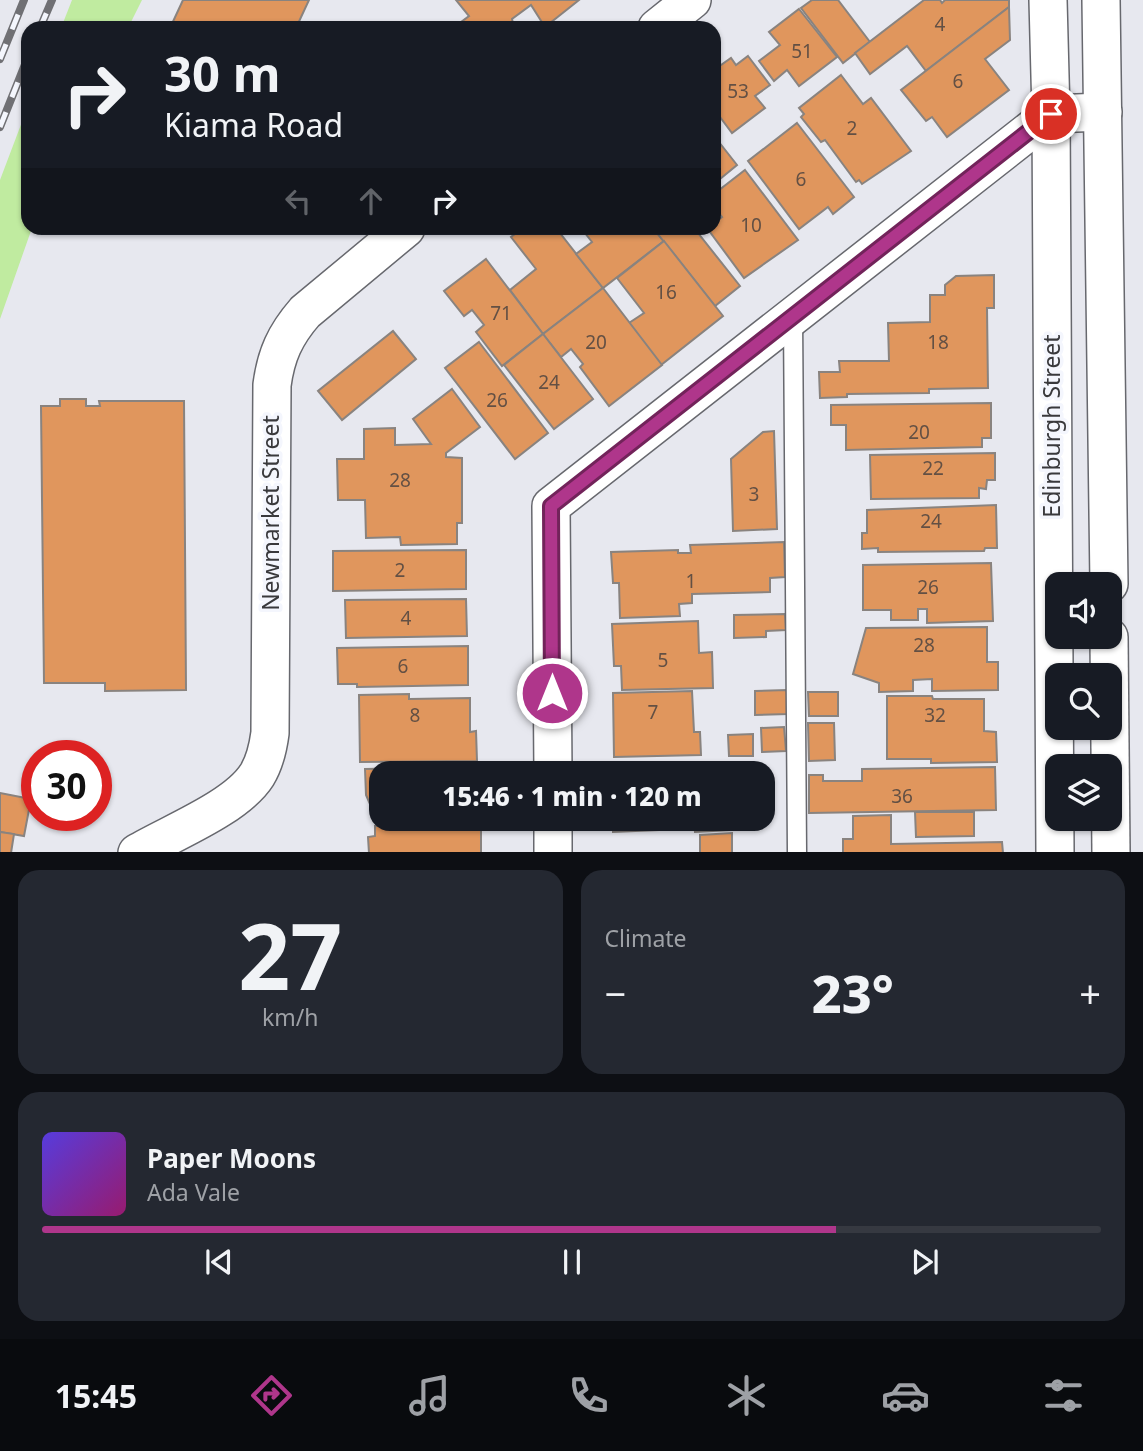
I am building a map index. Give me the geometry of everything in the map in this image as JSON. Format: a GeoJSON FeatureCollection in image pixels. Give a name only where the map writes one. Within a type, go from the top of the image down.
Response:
{"type":"FeatureCollection","features":[{"type":"Feature","properties":{"kind":"street"},"geometry":{"type":"LineString","coordinates":[[666,21],[692,0]]}},
{"type":"Feature","properties":{"kind":"street","name":"Edinburgh Street"},"geometry":{"type":"LineString","coordinates":[[1048,0],[1055,852]]}},
{"type":"Feature","properties":{"kind":"street"},"geometry":{"type":"LineString","coordinates":[[1101,0],[1109,572]]}},
{"type":"Feature","properties":{"kind":"street"},"geometry":{"type":"LineString","coordinates":[[553,761],[551,506],[1051,114],[1103,112]]}},
{"type":"Feature","properties":{"kind":"street","name":"Newmarket Street"},"geometry":{"type":"LineString","coordinates":[[137,852],[230,801],[262,767],[270,733],[272,385],[275,362],[291,328],[305,312],[398,235]]}},
{"type":"Feature","properties":{"kind":"street"},"geometry":{"type":"LineString","coordinates":[[1109,649],[1111,852]]}},
{"type":"Feature","properties":{"kind":"street","name":"Newmarket Street"},"geometry":{"type":"LineString","coordinates":[[159,852],[196,821]]}},
{"type":"Feature","properties":{"kind":"street"},"geometry":{"type":"LineString","coordinates":[[553,831],[553,852]]}},
{"type":"Feature","properties":{"kind":"lane"},"geometry":{"type":"LineString","coordinates":[[793,317],[797,852]]}},
{"type":"Feature","properties":{"kind":"green space"},"geometry":{"type":"Polygon","coordinates":[[[72,0],[142,0],[132,21],[64,21],[72,0]]]}},
{"type":"Feature","properties":{"kind":"green space"},"geometry":{"type":"Polygon","coordinates":[[[21,124],[21,235],[30,235],[0,319],[0,180],[21,124]]]}},
{"type":"Feature","properties":{"kind":"building"},"geometry":{"type":"Polygon","coordinates":[[[183,0],[309,0],[299,21],[173,21],[183,0]]]}},
{"type":"Feature","properties":{"kind":"building"},"geometry":{"type":"Polygon","coordinates":[[[456,0],[579,0],[553,21],[541,21],[531,5],[512,21],[462,21],[469,16],[456,0]]]}},
{"type":"Feature","properties":{"kind":"building"},"geometry":{"type":"Polygon","coordinates":[[[812,0],[838,0],[870,42],[843,63],[801,8],[812,0]]]}},
{"type":"Feature","properties":{"kind":"building"},"geometry":{"type":"Polygon","coordinates":[[[924,0],[940,0],[942,3],[945,0],[1009,0],[1009,7],[926,71],[907,46],[870,74],[855,53],[924,0]]]}},
{"type":"Feature","properties":{"kind":"building"},"geometry":{"type":"Polygon","coordinates":[[[1009,7],[1010,40],[985,59],[1009,90],[947,137],[932,117],[926,121],[901,90],[1009,7]]]}},
{"type":"Feature","properties":{"kind":"building"},"geometry":{"type":"Polygon","coordinates":[[[799,9],[837,57],[799,86],[787,70],[774,81],[759,61],[780,45],[769,32],[799,9]]]}},
{"type":"Feature","properties":{"kind":"building"},"geometry":{"type":"Polygon","coordinates":[[[748,56],[770,85],[755,96],[765,108],[732,133],[721,118],[721,65],[731,58],[736,65],[748,56]]]}},
{"type":"Feature","properties":{"kind":"building"},"geometry":{"type":"Polygon","coordinates":[[[841,75],[863,104],[871,98],[911,151],[862,184],[859,180],[856,182],[825,140],[821,142],[801,117],[804,114],[799,108],[841,75]]]}},
{"type":"Feature","properties":{"kind":"building"},"geometry":{"type":"Polygon","coordinates":[[[797,123],[854,197],[833,214],[828,207],[799,229],[748,161],[797,123]]]}},
{"type":"Feature","properties":{"kind":"building"},"geometry":{"type":"Polygon","coordinates":[[[721,145],[737,165],[721,178],[721,145]]]}},
{"type":"Feature","properties":{"kind":"building"},"geometry":{"type":"Polygon","coordinates":[[[745,170],[798,240],[744,278],[712,235],[721,235],[721,189],[745,170]]]}},
{"type":"Feature","properties":{"kind":"building"},"geometry":{"type":"Polygon","coordinates":[[[561,235],[603,288],[543,334],[510,290],[536,269],[511,237],[561,235]]]}},
{"type":"Feature","properties":{"kind":"building"},"geometry":{"type":"Polygon","coordinates":[[[586,235],[659,235],[664,241],[603,288],[576,254],[592,242],[586,235]]]}},
{"type":"Feature","properties":{"kind":"building"},"geometry":{"type":"Polygon","coordinates":[[[659,235],[700,235],[740,286],[715,306],[659,235]]]}},
{"type":"Feature","properties":{"kind":"building"},"geometry":{"type":"Polygon","coordinates":[[[664,241],[723,316],[661,365],[629,323],[644,313],[617,278],[664,241]]]}},
{"type":"Feature","properties":{"kind":"building"},"geometry":{"type":"Polygon","coordinates":[[[486,259],[543,334],[502,366],[476,332],[484,325],[472,310],[464,316],[444,291],[486,259]]]}},
{"type":"Feature","properties":{"kind":"building"},"geometry":{"type":"Polygon","coordinates":[[[994,275],[994,308],[987,308],[988,388],[929,389],[929,393],[847,394],[847,397],[820,398],[819,372],[840,372],[839,361],[889,361],[888,323],[930,322],[930,295],[945,295],[945,285],[956,276],[994,275]]]}},
{"type":"Feature","properties":{"kind":"building"},"geometry":{"type":"Polygon","coordinates":[[[603,288],[662,365],[609,406],[580,367],[583,364],[571,349],[561,357],[543,334],[603,288]]]}},
{"type":"Feature","properties":{"kind":"building"},"geometry":{"type":"Polygon","coordinates":[[[393,331],[416,359],[342,420],[318,391],[393,331]]]}},
{"type":"Feature","properties":{"kind":"building"},"geometry":{"type":"Polygon","coordinates":[[[543,334],[593,399],[554,429],[504,365],[543,334]]]}},
{"type":"Feature","properties":{"kind":"building"},"geometry":{"type":"Polygon","coordinates":[[[479,342],[548,433],[515,459],[445,368],[479,342]]]}},
{"type":"Feature","properties":{"kind":"building"},"geometry":{"type":"Polygon","coordinates":[[[452,389],[480,427],[446,453],[446,457],[462,458],[462,523],[457,523],[457,544],[401,545],[400,537],[366,538],[365,500],[338,500],[337,459],[364,459],[364,429],[395,428],[395,445],[431,444],[413,419],[452,389]]]}},
{"type":"Feature","properties":{"kind":"building"},"geometry":{"type":"Polygon","coordinates":[[[60,399],[86,399],[86,406],[100,406],[99,401],[184,401],[186,690],[105,691],[105,683],[44,683],[41,406],[60,406],[60,399]]]}},
{"type":"Feature","properties":{"kind":"building"},"geometry":{"type":"Polygon","coordinates":[[[991,403],[991,438],[982,438],[982,447],[846,450],[846,425],[831,425],[831,405],[991,403]]]}},
{"type":"Feature","properties":{"kind":"building"},"geometry":{"type":"Polygon","coordinates":[[[774,431],[777,529],[733,531],[731,459],[763,432],[774,431]]]}},
{"type":"Feature","properties":{"kind":"building"},"geometry":{"type":"Polygon","coordinates":[[[995,453],[995,480],[987,480],[986,489],[979,488],[979,498],[871,499],[870,455],[995,453]]]}},
{"type":"Feature","properties":{"kind":"building"},"geometry":{"type":"Polygon","coordinates":[[[996,505],[997,548],[985,548],[984,551],[878,552],[878,548],[862,549],[862,533],[867,533],[867,510],[996,505]]]}},
{"type":"Feature","properties":{"kind":"building"},"geometry":{"type":"Polygon","coordinates":[[[784,542],[785,577],[770,578],[770,592],[692,594],[692,603],[679,604],[680,616],[620,618],[619,583],[613,583],[611,552],[678,550],[678,553],[691,553],[690,545],[784,542]]]}},
{"type":"Feature","properties":{"kind":"building"},"geometry":{"type":"Polygon","coordinates":[[[466,550],[466,589],[333,591],[333,551],[466,550]]]}},
{"type":"Feature","properties":{"kind":"building"},"geometry":{"type":"Polygon","coordinates":[[[991,563],[993,621],[927,623],[927,609],[918,609],[918,620],[891,620],[891,610],[863,610],[863,565],[991,563]]]}},
{"type":"Feature","properties":{"kind":"building"},"geometry":{"type":"Polygon","coordinates":[[[466,599],[467,636],[346,638],[345,600],[466,599]]]}},
{"type":"Feature","properties":{"kind":"building"},"geometry":{"type":"Polygon","coordinates":[[[785,614],[786,630],[766,631],[766,637],[734,638],[734,615],[785,614]]]}},
{"type":"Feature","properties":{"kind":"building"},"geometry":{"type":"Polygon","coordinates":[[[698,621],[699,653],[712,652],[713,688],[622,690],[621,666],[614,666],[612,624],[698,621]]]}},
{"type":"Feature","properties":{"kind":"building"},"geometry":{"type":"Polygon","coordinates":[[[987,627],[987,662],[998,662],[998,690],[932,691],[932,679],[913,680],[913,691],[879,692],[879,683],[853,674],[866,628],[987,627]]]}},
{"type":"Feature","properties":{"kind":"building"},"geometry":{"type":"Polygon","coordinates":[[[468,646],[468,685],[357,687],[357,684],[338,684],[337,648],[468,646]]]}},
{"type":"Feature","properties":{"kind":"building"},"geometry":{"type":"Polygon","coordinates":[[[787,690],[788,714],[755,715],[755,691],[787,690]]]}},
{"type":"Feature","properties":{"kind":"building"},"geometry":{"type":"Polygon","coordinates":[[[692,691],[694,732],[700,732],[701,755],[614,757],[613,693],[692,691]]]}},
{"type":"Feature","properties":{"kind":"building"},"geometry":{"type":"Polygon","coordinates":[[[808,692],[838,692],[838,716],[809,716],[808,692]]]}},
{"type":"Feature","properties":{"kind":"building"},"geometry":{"type":"Polygon","coordinates":[[[409,694],[409,699],[470,698],[470,732],[476,731],[477,761],[360,762],[359,695],[409,694]]]}},
{"type":"Feature","properties":{"kind":"building"},"geometry":{"type":"Polygon","coordinates":[[[887,696],[984,699],[984,731],[996,732],[997,762],[931,763],[931,759],[887,759],[887,696]]]}},
{"type":"Feature","properties":{"kind":"building"},"geometry":{"type":"Polygon","coordinates":[[[808,723],[834,723],[835,760],[809,761],[808,723]]]}},
{"type":"Feature","properties":{"kind":"building"},"geometry":{"type":"Polygon","coordinates":[[[784,727],[786,751],[762,752],[761,728],[784,727]]]}},
{"type":"Feature","properties":{"kind":"building"},"geometry":{"type":"Polygon","coordinates":[[[753,734],[753,756],[729,756],[728,735],[753,734]]]}},
{"type":"Feature","properties":{"kind":"building"},"geometry":{"type":"Polygon","coordinates":[[[995,767],[996,810],[809,813],[809,775],[823,775],[823,781],[862,781],[862,769],[995,767]]]}},
{"type":"Feature","properties":{"kind":"building"},"geometry":{"type":"Polygon","coordinates":[[[365,769],[369,769],[369,802],[366,795],[365,769]]]}},
{"type":"Feature","properties":{"kind":"building"},"geometry":{"type":"Polygon","coordinates":[[[0,793],[21,797],[21,831],[25,831],[24,836],[0,832],[0,793]]]}},
{"type":"Feature","properties":{"kind":"building"},"geometry":{"type":"Polygon","coordinates":[[[915,812],[974,812],[974,836],[916,837],[915,812]]]}},
{"type":"Feature","properties":{"kind":"building"},"geometry":{"type":"Polygon","coordinates":[[[891,815],[891,844],[1002,842],[1003,852],[843,852],[843,839],[853,839],[853,816],[891,815]]]}},
{"type":"Feature","properties":{"kind":"building"},"geometry":{"type":"Polygon","coordinates":[[[375,831],[481,831],[481,852],[369,852],[368,837],[375,836],[375,831]]]}},
{"type":"Feature","properties":{"kind":"building"},"geometry":{"type":"Polygon","coordinates":[[[0,832],[14,834],[11,852],[0,852],[0,832]]]}},
{"type":"Feature","properties":{"kind":"building"},"geometry":{"type":"Polygon","coordinates":[[[732,833],[732,852],[700,852],[700,835],[732,833]]]}},
{"type":"Feature","properties":{"kind":"railway"},"geometry":{"type":"LineString","coordinates":[[0,59],[24,0]]}},
{"type":"Feature","properties":{"kind":"railway"},"geometry":{"type":"LineString","coordinates":[[43,21],[52,0]]}},
{"type":"Feature","properties":{"kind":"railway"},"geometry":{"type":"LineString","coordinates":[[0,127],[21,74]]}},
{"type":"Feature","properties":{"kind":"route"},"geometry":{"type":"LineString","coordinates":[[552,693],[551,506],[1051,114]]}}]}
